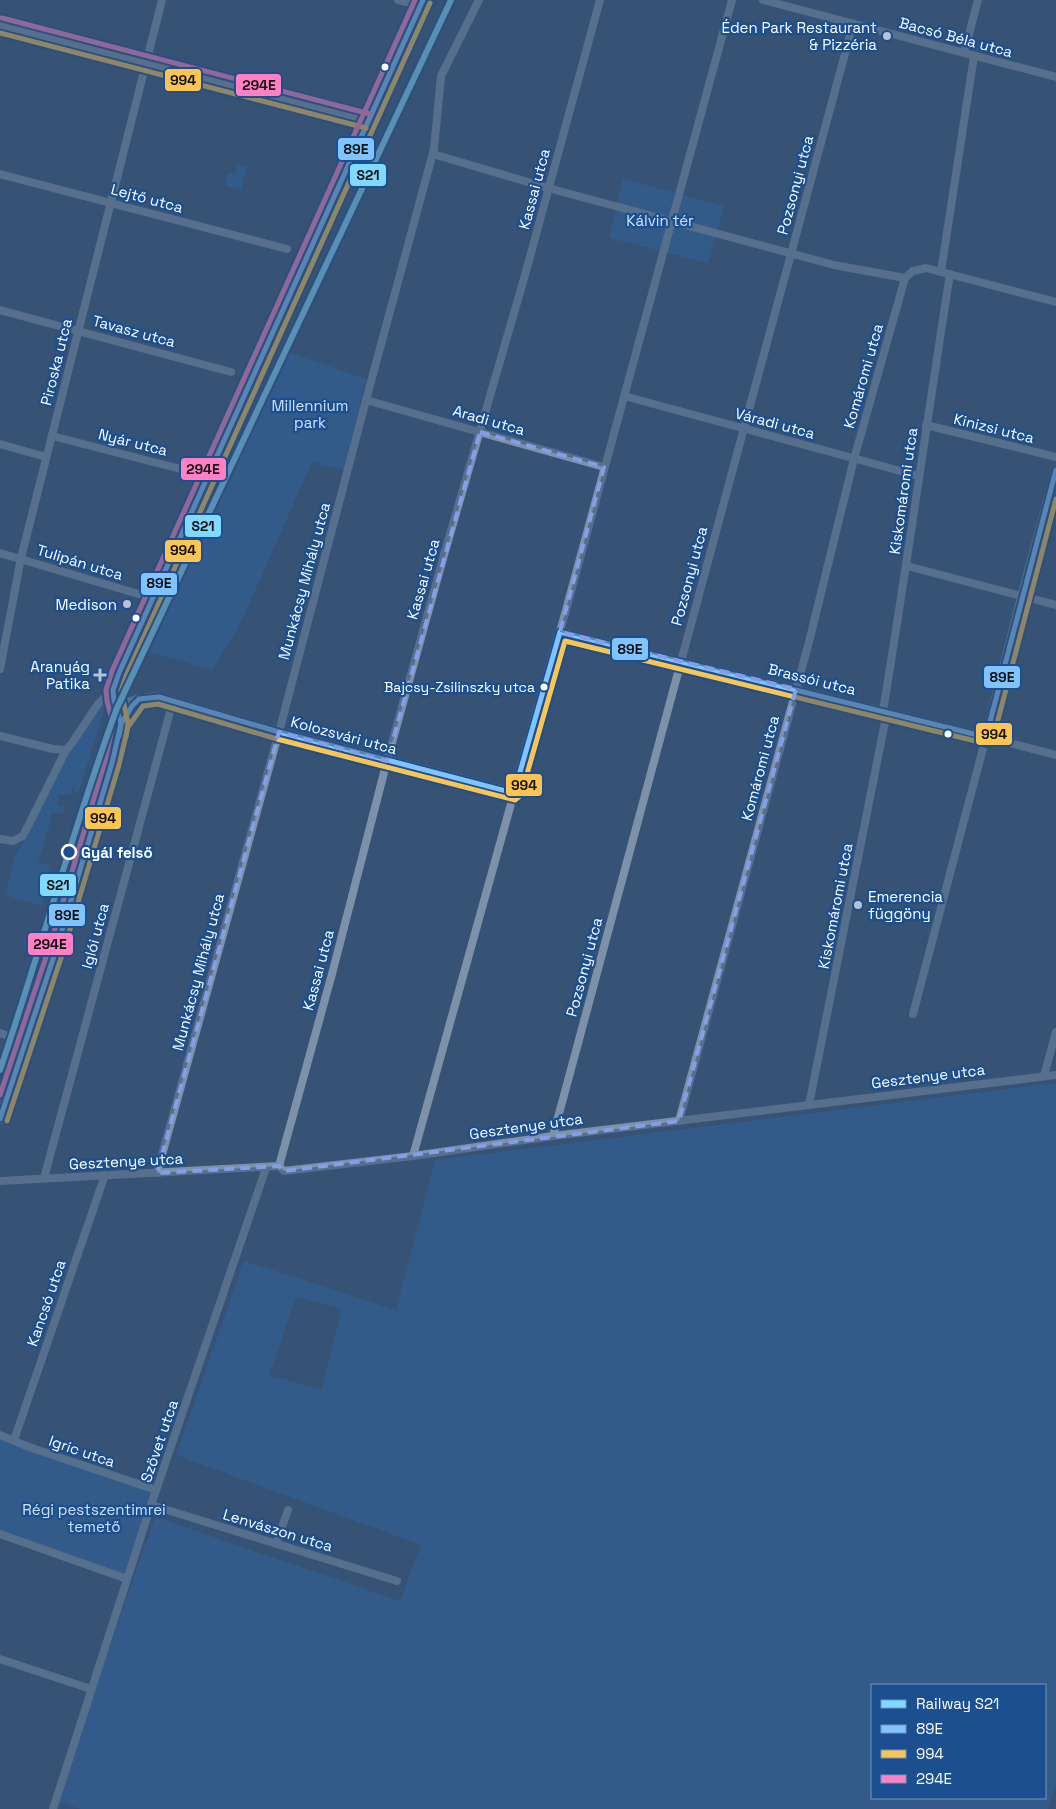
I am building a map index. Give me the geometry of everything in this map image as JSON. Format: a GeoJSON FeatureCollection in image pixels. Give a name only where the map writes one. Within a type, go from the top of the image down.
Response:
{"type":"FeatureCollection","features":[{"type":"Feature","properties":{"kind":"main road"},"geometry":{"type":"LineString","coordinates":[[0,1119],[58,944],[112,763],[121,724],[113,695],[152,598],[422,3]]}},
{"type":"Feature","properties":{"kind":"street","name":"Piroska utca"},"geometry":{"type":"LineString","coordinates":[[0,669],[3,638],[21,558],[162,0]]}},
{"type":"Feature","properties":{"kind":"street"},"geometry":{"type":"LineString","coordinates":[[398,0],[422,3]]}},
{"type":"Feature","properties":{"kind":"street","name":"Munkácsy Mihály utca"},"geometry":{"type":"LineString","coordinates":[[157,1173],[279,732],[433,154],[441,76],[479,0]]}},
{"type":"Feature","properties":{"kind":"street","name":"Kassai utca"},"geometry":{"type":"LineString","coordinates":[[279,1166],[332,974],[387,762],[525,275],[600,0]]}},
{"type":"Feature","properties":{"kind":"street"},"geometry":{"type":"LineString","coordinates":[[413,1156],[560,632],[732,0]]}},
{"type":"Feature","properties":{"kind":"street","name":"Bacsó Béla utca"},"geometry":{"type":"LineString","coordinates":[[763,0],[1056,77]]}},
{"type":"Feature","properties":{"kind":"street"},"geometry":{"type":"LineString","coordinates":[[964,53],[978,0]]}},
{"type":"Feature","properties":{"kind":"street","name":"Pozsonyi utca"},"geometry":{"type":"LineString","coordinates":[[553,1136],[853,24]]}},
{"type":"Feature","properties":{"kind":"street"},"geometry":{"type":"LineString","coordinates":[[0,25],[368,120]]}},
{"type":"Feature","properties":{"kind":"street"},"geometry":{"type":"LineString","coordinates":[[941,272],[974,56]]}},
{"type":"Feature","properties":{"kind":"street"},"geometry":{"type":"LineString","coordinates":[[433,154],[548,188],[834,265],[905,278],[913,270],[926,268],[1056,302]]}},
{"type":"Feature","properties":{"kind":"street","name":"Lejtő utca"},"geometry":{"type":"LineString","coordinates":[[0,174],[287,249]]}},
{"type":"Feature","properties":{"kind":"street","name":"Kiskomáromi utca"},"geometry":{"type":"LineString","coordinates":[[809,1105],[885,712],[926,425],[950,274]]}},
{"type":"Feature","properties":{"kind":"street","name":"Komáromi utca"},"geometry":{"type":"LineString","coordinates":[[679,1120],[796,689],[854,459],[905,278]]}},
{"type":"Feature","properties":{"kind":"street","name":"Tavasz utca"},"geometry":{"type":"LineString","coordinates":[[0,310],[231,372]]}},
{"type":"Feature","properties":{"kind":"street","name":"Váradi utca"},"geometry":{"type":"LineString","coordinates":[[624,396],[919,476]]}},
{"type":"Feature","properties":{"kind":"street","name":"Aradi utca"},"geometry":{"type":"LineString","coordinates":[[366,400],[604,467]]}},
{"type":"Feature","properties":{"kind":"street","name":"Kinizsi utca"},"geometry":{"type":"LineString","coordinates":[[926,425],[1056,457]]}},
{"type":"Feature","properties":{"kind":"street","name":"Nyár utca"},"geometry":{"type":"LineString","coordinates":[[52,436],[208,476]]}},
{"type":"Feature","properties":{"kind":"street"},"geometry":{"type":"LineString","coordinates":[[0,444],[46,457]]}},
{"type":"Feature","properties":{"kind":"street"},"geometry":{"type":"LineString","coordinates":[[913,1014],[1056,470]]}},
{"type":"Feature","properties":{"kind":"street","name":"Tulipán utca"},"geometry":{"type":"LineString","coordinates":[[0,553],[152,598]]}},
{"type":"Feature","properties":{"kind":"street"},"geometry":{"type":"LineString","coordinates":[[907,566],[1056,605]]}},
{"type":"Feature","properties":{"kind":"street","name":"Brassói utca"},"geometry":{"type":"LineString","coordinates":[[560,632],[1056,755]]}},
{"type":"Feature","properties":{"kind":"street"},"geometry":{"type":"LineString","coordinates":[[0,839],[12,841],[23,836],[66,750],[98,704],[113,695]]}},
{"type":"Feature","properties":{"kind":"street","name":"Kolozsvári utca"},"geometry":{"type":"LineString","coordinates":[[113,695],[130,702],[148,697],[159,697],[387,762],[514,794]]}},
{"type":"Feature","properties":{"kind":"street"},"geometry":{"type":"LineString","coordinates":[[121,724],[132,706],[139,699]]}},
{"type":"Feature","properties":{"kind":"street","name":"Iglói utca"},"geometry":{"type":"LineString","coordinates":[[44,1178],[173,701]]}},
{"type":"Feature","properties":{"kind":"street"},"geometry":{"type":"LineString","coordinates":[[0,736],[66,750]]}},
{"type":"Feature","properties":{"kind":"street"},"geometry":{"type":"LineString","coordinates":[[0,1032],[12,1036],[22,1033],[31,1027]]}},
{"type":"Feature","properties":{"kind":"street"},"geometry":{"type":"LineString","coordinates":[[1044,1076],[1056,1032]]}},
{"type":"Feature","properties":{"kind":"street"},"geometry":{"type":"LineString","coordinates":[[12,1036],[17,1043],[21,1055]]}},
{"type":"Feature","properties":{"kind":"street","name":"Gesztenye utca"},"geometry":{"type":"LineString","coordinates":[[0,1181],[279,1166],[284,1171],[413,1156],[679,1120],[1056,1075]]}},
{"type":"Feature","properties":{"kind":"street","name":"Szövet utca"},"geometry":{"type":"LineString","coordinates":[[53,1809],[156,1490],[266,1168]]}},
{"type":"Feature","properties":{"kind":"street","name":"Kancsó utca"},"geometry":{"type":"LineString","coordinates":[[14,1440],[105,1175]]}},
{"type":"Feature","properties":{"kind":"street"},"geometry":{"type":"LineString","coordinates":[[91,1176],[99,1191]]}},
{"type":"Feature","properties":{"kind":"street","name":"Igric utca"},"geometry":{"type":"LineString","coordinates":[[0,1435],[29,1447],[156,1490]]}},
{"type":"Feature","properties":{"kind":"street","name":"Lenvászon utca"},"geometry":{"type":"LineString","coordinates":[[152,1505],[397,1581]]}},
{"type":"Feature","properties":{"kind":"street"},"geometry":{"type":"LineString","coordinates":[[276,1544],[288,1510]]}},
{"type":"Feature","properties":{"kind":"street"},"geometry":{"type":"LineString","coordinates":[[0,1534],[127,1579]]}},
{"type":"Feature","properties":{"kind":"street"},"geometry":{"type":"LineString","coordinates":[[0,1659],[91,1689]]}},
{"type":"Feature","properties":{"kind":"highlighted area"},"geometry":{"type":"Polygon","coordinates":[[[480,432],[604,467],[560,632],[796,689],[679,1121],[284,1171],[279,1166],[157,1173],[279,732],[387,761],[480,432]]]}},
{"type":"Feature","properties":{"kind":"green space"},"geometry":{"type":"Polygon","coordinates":[[[237,165],[247,167],[241,190],[225,186],[228,173],[235,175],[237,165]]]}},
{"type":"Feature","properties":{"kind":"green space","name":"Kálvin tér"},"geometry":{"type":"Polygon","coordinates":[[[623,179],[724,206],[708,263],[609,238],[623,179]]]}},
{"type":"Feature","properties":{"kind":"green space","name":"Millennium park"},"geometry":{"type":"Polygon","coordinates":[[[287,352],[366,379],[344,470],[312,462],[243,618],[213,670],[152,653],[150,650],[287,352]]]}},
{"type":"Feature","properties":{"kind":"green space"},"geometry":{"type":"Polygon","coordinates":[[[103,705],[105,707],[78,794],[72,787],[71,795],[58,795],[58,805],[64,806],[63,813],[50,813],[51,820],[38,862],[50,866],[41,906],[6,895],[15,854],[28,837],[36,815],[65,757],[97,709],[103,705]]]}},
{"type":"Feature","properties":{"kind":"green space"},"geometry":{"type":"Polygon","coordinates":[[[1056,1083],[1056,1785],[1048,1809],[81,1809],[56,1801],[155,1517],[400,1601],[421,1545],[176,1455],[244,1261],[396,1310],[435,1160],[1056,1083]],[[296,1297],[269,1375],[321,1389],[342,1309],[296,1297]]]}},
{"type":"Feature","properties":{"kind":"green space","name":"Régi pestszentimrei temető"},"geometry":{"type":"Polygon","coordinates":[[[0,1435],[156,1490],[127,1579],[0,1534],[0,1435]]]}},
{"type":"Feature","properties":{"kind":"rail line","name":"S21"},"geometry":{"type":"LineString","coordinates":[[0,1070],[86,798],[117,708],[451,0]]}},
{"type":"Feature","properties":{"kind":"transit line","name":"294E"},"geometry":{"type":"LineString","coordinates":[[0,1095],[51,942],[105,761],[113,724],[106,690],[112,671],[415,0]]}},
{"type":"Feature","properties":{"kind":"transit line","name":"89E"},"geometry":{"type":"LineString","coordinates":[[119,736],[121,724],[113,690],[119,673],[423,0]]}},
{"type":"Feature","properties":{"kind":"transit line","name":"994"},"geometry":{"type":"LineString","coordinates":[[126,737],[128,723],[121,691],[126,676],[430,3]]}},
{"type":"Feature","properties":{"kind":"transit line","name":"294E"},"geometry":{"type":"LineString","coordinates":[[2,18],[370,114]]}},
{"type":"Feature","properties":{"kind":"transit line","name":"994"},"geometry":{"type":"LineString","coordinates":[[0,33],[366,128]]}},
{"type":"Feature","properties":{"kind":"transit line","name":"89E"},"geometry":{"type":"LineString","coordinates":[[0,1119],[58,944],[112,763],[121,724],[132,706],[139,699],[159,697],[279,732],[514,793],[560,632],[986,737],[1056,470]]}},
{"type":"Feature","properties":{"kind":"transit line","name":"994"},"geometry":{"type":"LineString","coordinates":[[7,1121],[65,946],[119,765],[128,727],[143,706],[158,704],[277,739],[515,800],[521,795],[565,641],[988,744],[993,739],[1056,499]]}},
{"type":"Feature","properties":{"kind":"place","name":"Éden Park Restaurant & Pizzéria"},"geometry":{"type":"Point","coordinates":[887,36]}},
{"type":"Feature","properties":{"kind":"place","name":"Medison"},"geometry":{"type":"Point","coordinates":[127,604]}},
{"type":"Feature","properties":{"kind":"place","name":"Aranyág Patika"},"geometry":{"type":"Point","coordinates":[100,675]}},
{"type":"Feature","properties":{"kind":"place","name":"Bajcsy-Zsilinszky utca"},"geometry":{"type":"Point","coordinates":[544,687]}},
{"type":"Feature","properties":{"kind":"place","name":"Gyál felső"},"geometry":{"type":"Point","coordinates":[69,852]}},
{"type":"Feature","properties":{"kind":"place","name":"Emerencia függöny"},"geometry":{"type":"Point","coordinates":[858,905]}}]}
